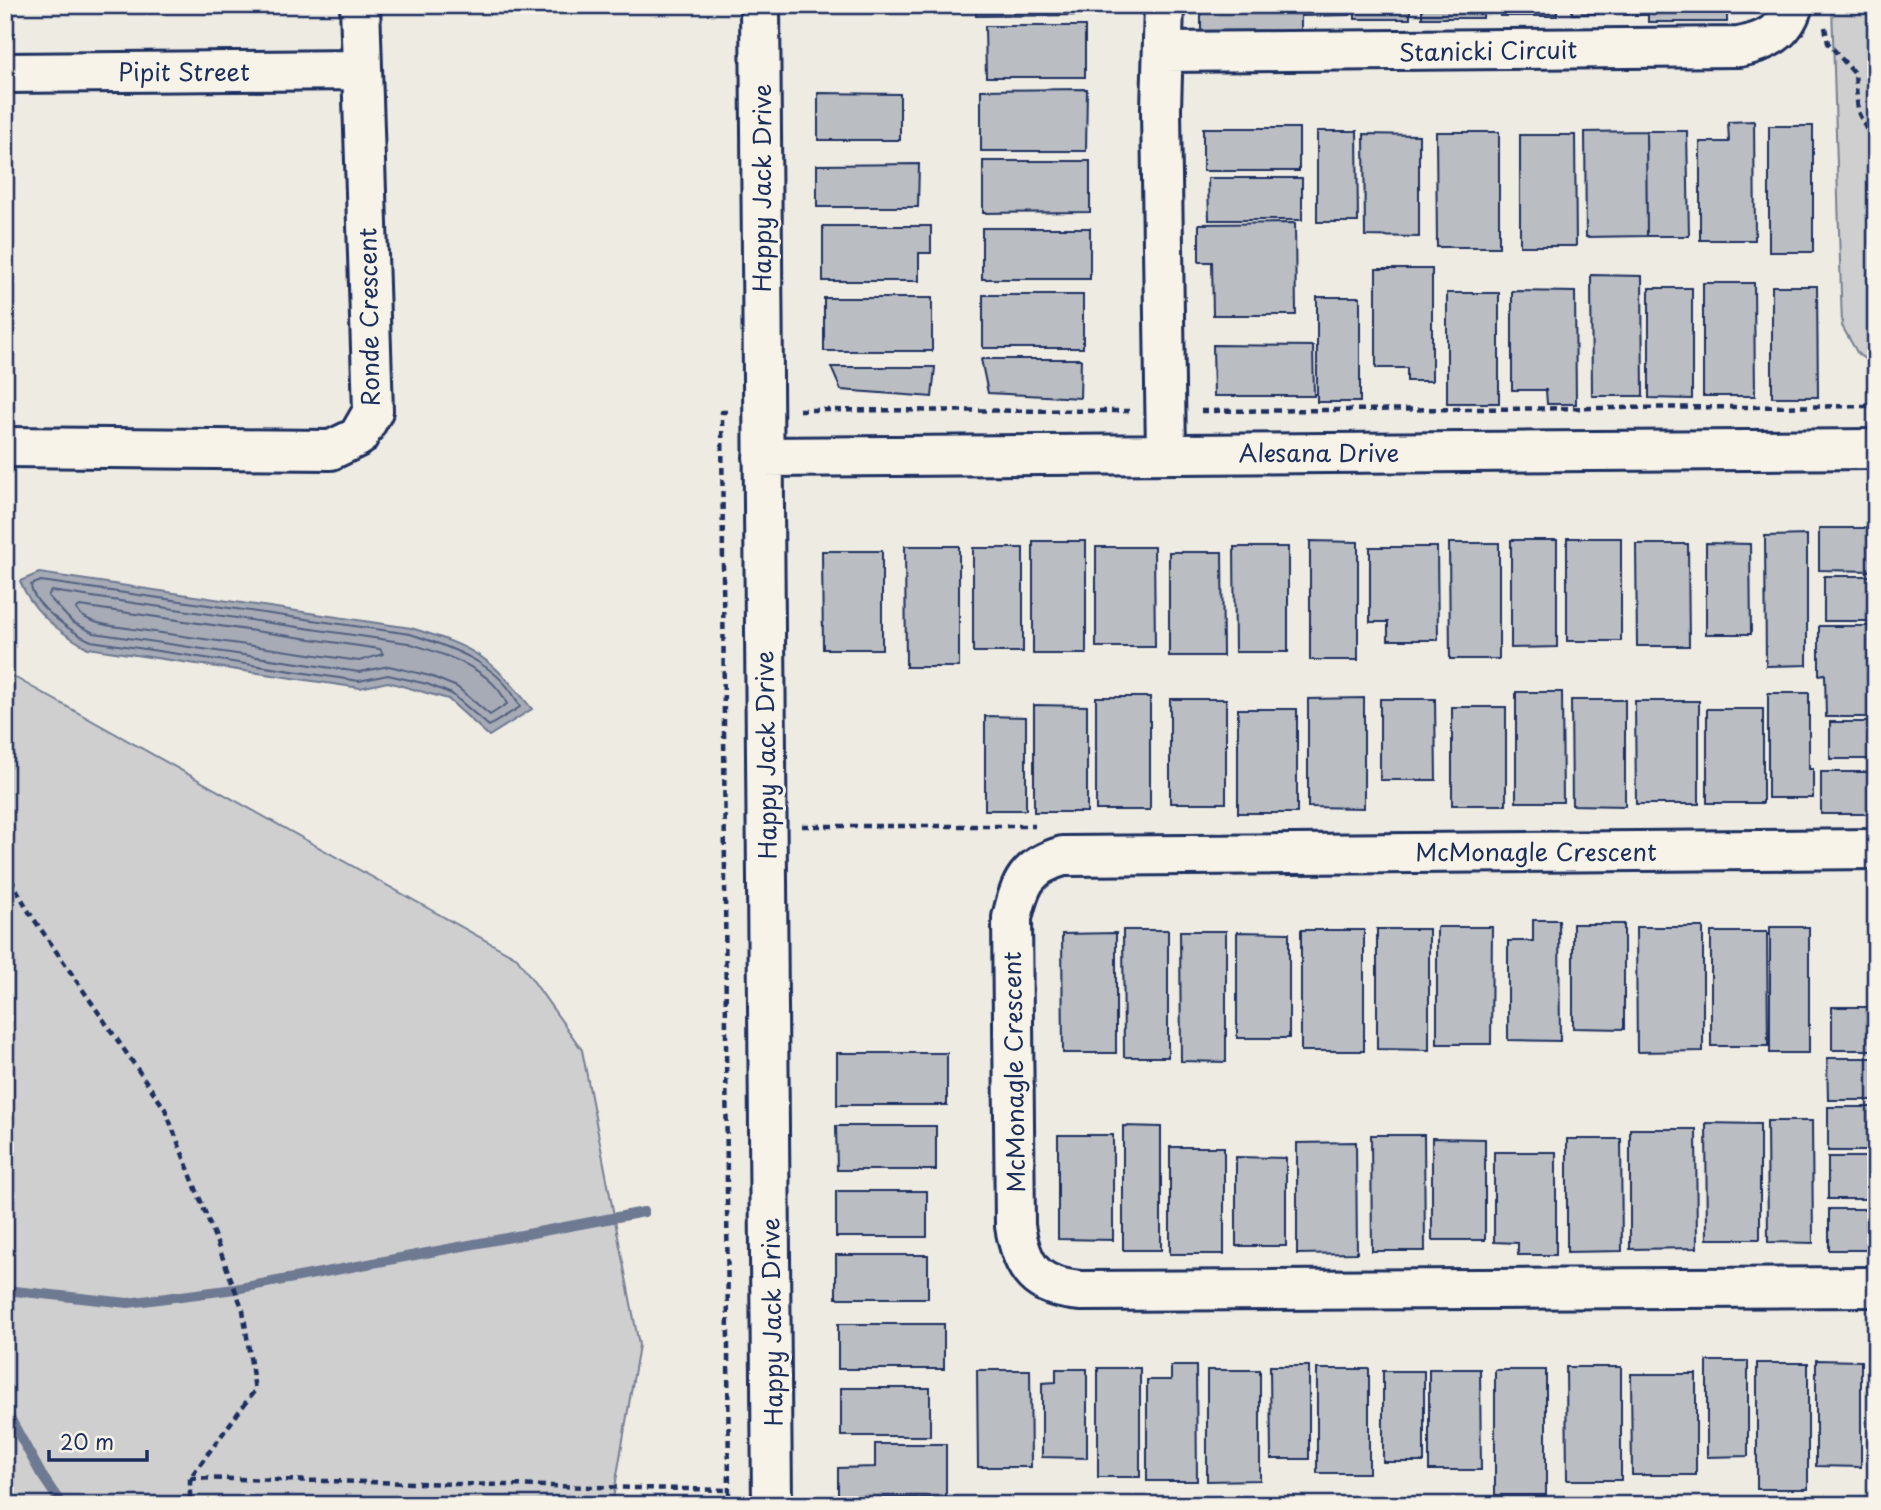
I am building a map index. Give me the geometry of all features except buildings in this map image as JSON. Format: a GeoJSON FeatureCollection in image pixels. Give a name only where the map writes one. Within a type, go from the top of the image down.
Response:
{"type":"FeatureCollection","features":[{"type":"Feature","properties":{"kind":"street","name":"Ronde Crescent"},"geometry":{"type":"LineString","coordinates":[[5,447],[331,450],[358,437],[373,411],[360,5]]}},
{"type":"Feature","properties":{"kind":"street","name":"Happy Jack Drive"},"geometry":{"type":"LineString","coordinates":[[760,5],[772,1498]]}},
{"type":"Feature","properties":{"kind":"street"},"geometry":{"type":"LineString","coordinates":[[1164,5],[1161,109],[1166,453]]}},
{"type":"Feature","properties":{"kind":"street","name":"Stanicki Circuit"},"geometry":{"type":"LineString","coordinates":[[1164,52],[1739,47],[1763,42],[1808,12]]}},
{"type":"Feature","properties":{"kind":"street","name":"Pipit Street"},"geometry":{"type":"LineString","coordinates":[[5,73],[362,70]]}},
{"type":"Feature","properties":{"kind":"street","name":"Alesana Drive"},"geometry":{"type":"LineString","coordinates":[[763,457],[1876,449]]}},
{"type":"Feature","properties":{"kind":"street","name":"McMonagle Crescent"},"geometry":{"type":"LineString","coordinates":[[1876,849],[1063,856],[1042,862],[1027,876],[1017,896],[1012,918],[1015,1226],[1019,1251],[1029,1270],[1052,1286],[1082,1291],[1876,1287]]}},
{"type":"Feature","properties":{"kind":"path"},"geometry":{"type":"LineString","coordinates":[[1808,12],[1828,43],[1855,74],[1858,112],[1876,149]]}},
{"type":"Feature","properties":{"kind":"path"},"geometry":{"type":"LineString","coordinates":[[729,1505],[722,412],[1876,405]]}},
{"type":"Feature","properties":{"kind":"path"},"geometry":{"type":"LineString","coordinates":[[5,868],[29,912],[164,1109],[243,1310],[255,1390],[190,1478],[190,1505]]}},
{"type":"Feature","properties":{"kind":"path"},"geometry":{"type":"LineString","coordinates":[[190,1478],[729,1490],[772,1498]]}},
{"type":"Feature","properties":{"kind":"shaded area"},"geometry":{"type":"Polygon","coordinates":[[[1832,5],[1876,5],[1876,367],[1858,354],[1842,326],[1832,5]]]}},
{"type":"Feature","properties":{"kind":"shaded area"},"geometry":{"type":"Polygon","coordinates":[[[5,672],[517,958],[582,1050],[639,1345],[612,1505],[5,1505],[5,672]]]}},
{"type":"Feature","properties":{"kind":"water"},"geometry":{"type":"Polygon","coordinates":[[[39,573],[411,628],[451,641],[480,656],[505,677],[532,709],[489,736],[448,699],[388,682],[360,688],[88,648],[67,636],[39,612],[25,592],[20,581],[39,573]]]}},
{"type":"Feature","properties":{"kind":"waterway"},"geometry":{"type":"LineString","coordinates":[[5,1290],[128,1303],[235,1289],[644,1212]]}},
{"type":"Feature","properties":{"kind":"waterway"},"geometry":{"type":"LineString","coordinates":[[5,1409],[41,1474],[62,1505]]}}]}
